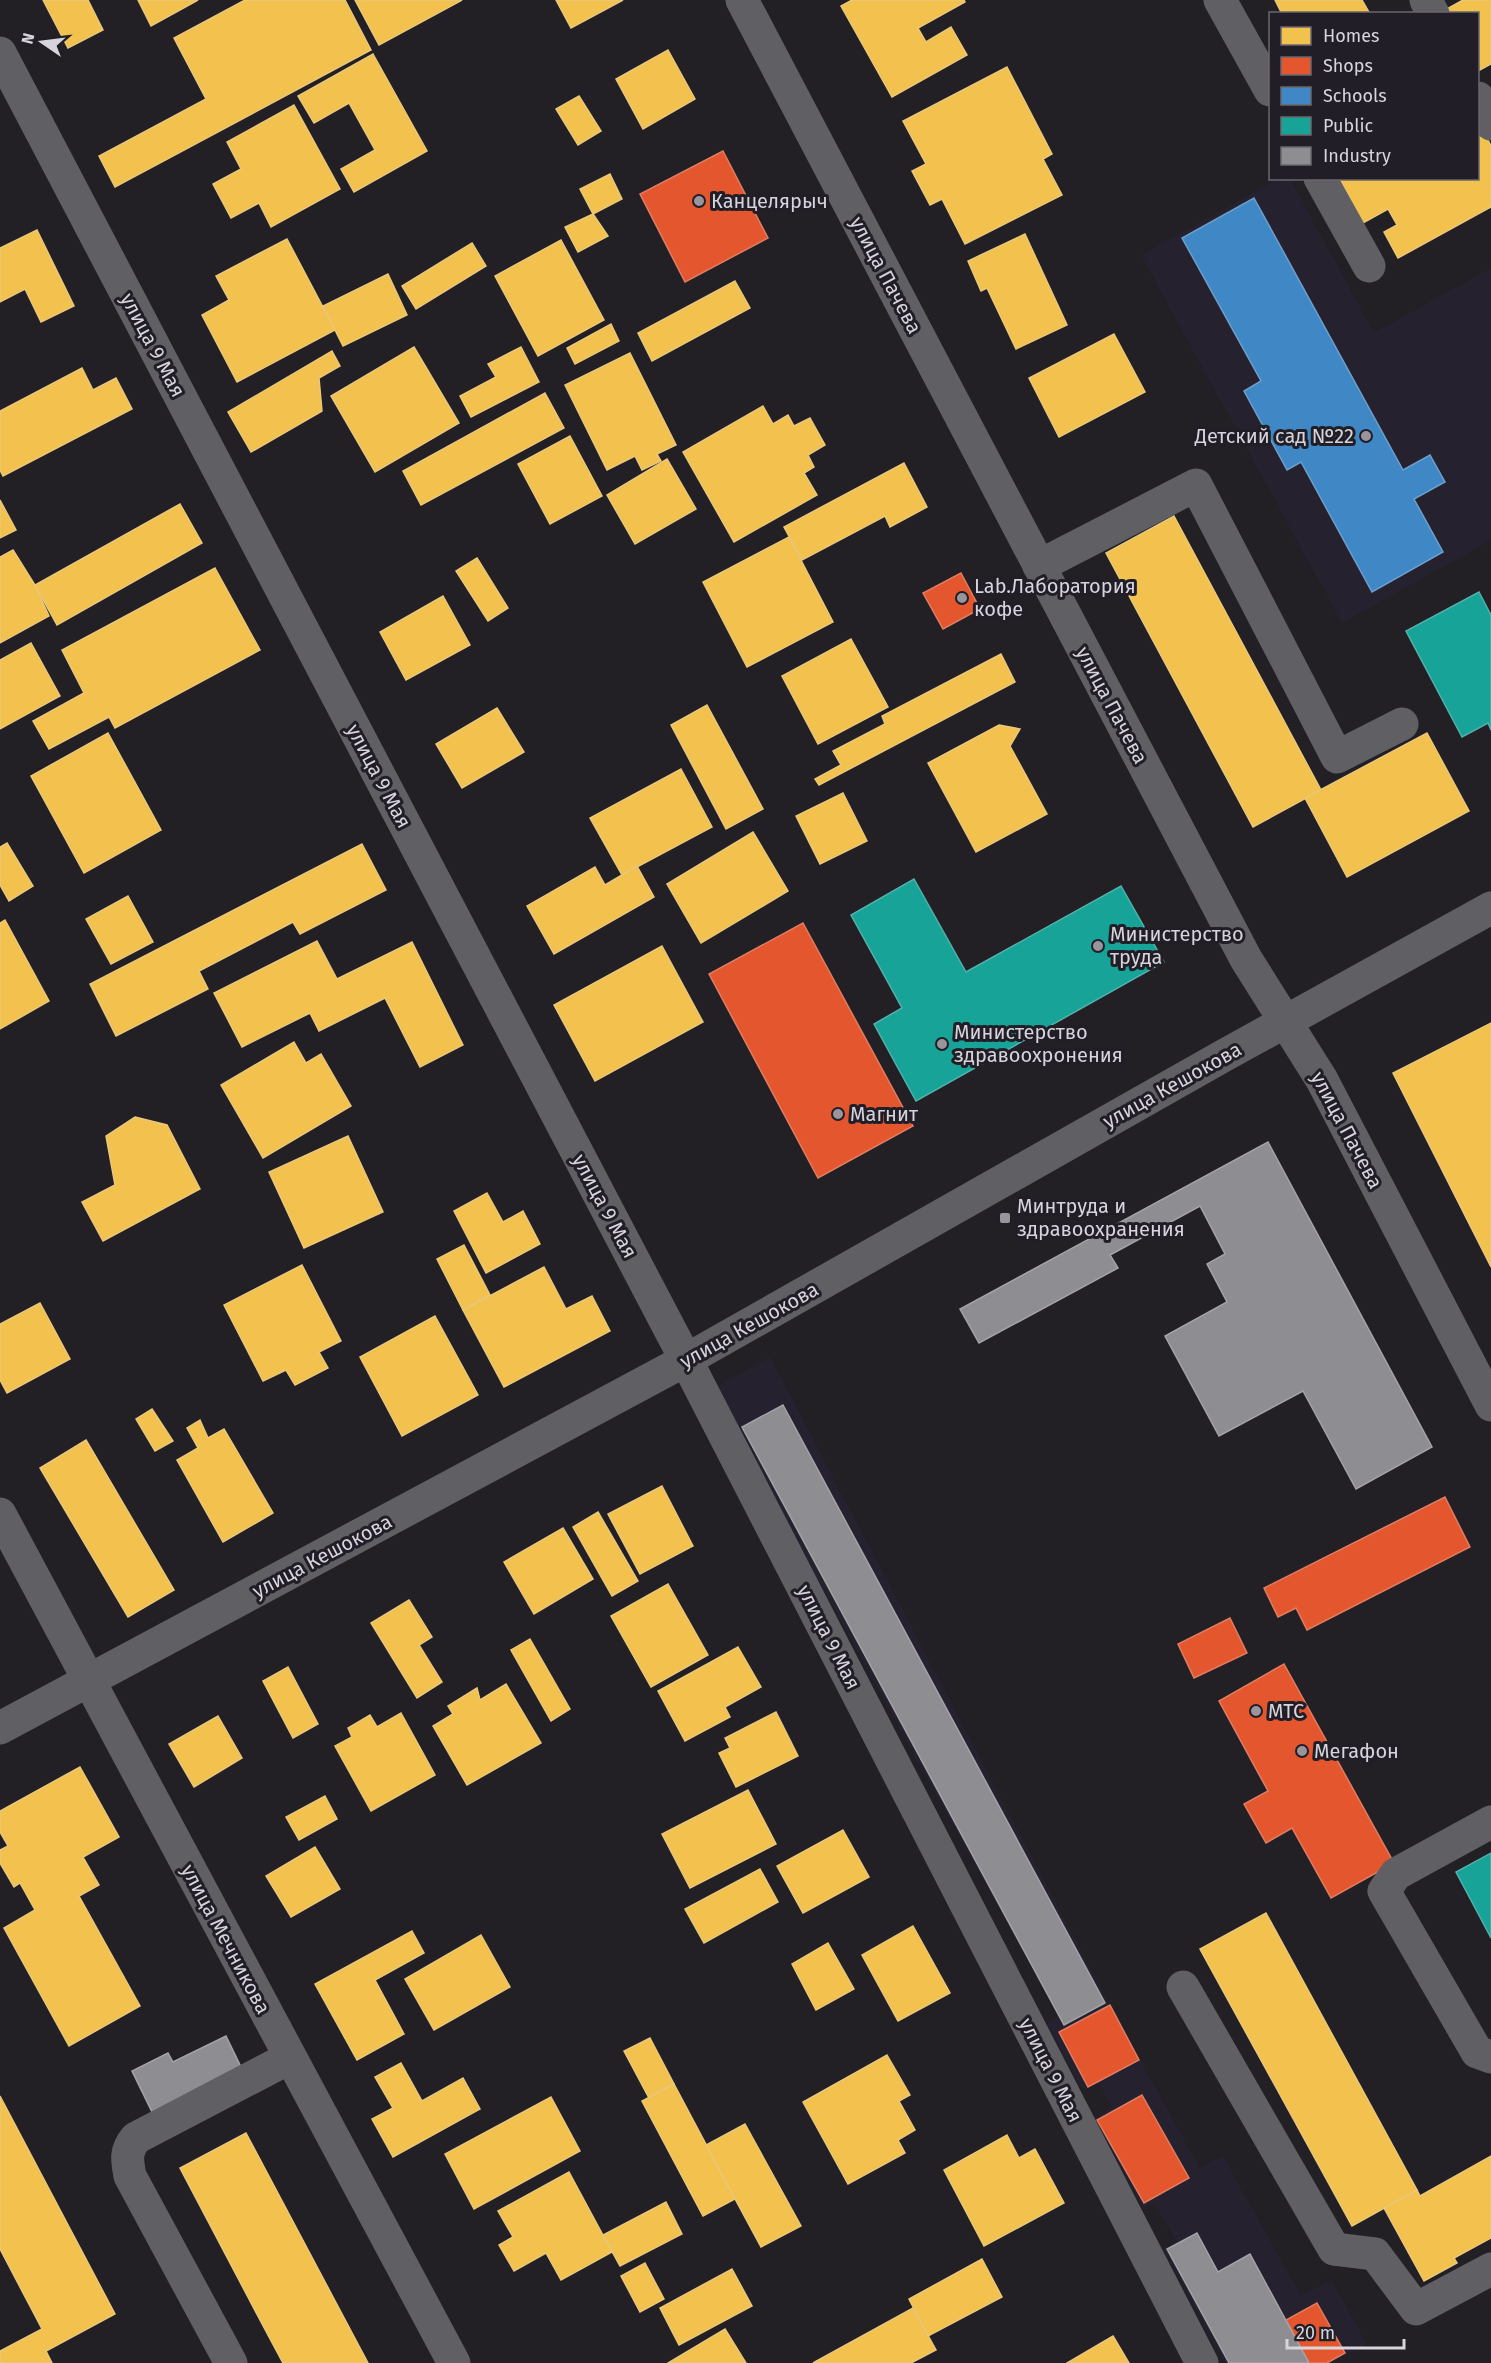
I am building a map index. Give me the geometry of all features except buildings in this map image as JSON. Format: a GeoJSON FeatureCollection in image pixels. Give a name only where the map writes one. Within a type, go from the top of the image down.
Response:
{"type":"FeatureCollection","features":[{"type":"Feature","properties":{"kind":"street","name":"улица Пачева"},"geometry":{"type":"LineString","coordinates":[[742,0],[1246,959],[1322,1080],[1491,1405]]}},
{"type":"Feature","properties":{"kind":"street"},"geometry":{"type":"LineString","coordinates":[[1220,0],[1269,88]]}},
{"type":"Feature","properties":{"kind":"street","name":"улица 9 Мая"},"geometry":{"type":"LineString","coordinates":[[0,53],[686,1360],[1202,2363]]}},
{"type":"Feature","properties":{"kind":"street"},"geometry":{"type":"LineString","coordinates":[[1479,100],[1491,124]]}},
{"type":"Feature","properties":{"kind":"street"},"geometry":{"type":"LineString","coordinates":[[1321,180],[1369,266]]}},
{"type":"Feature","properties":{"kind":"street"},"geometry":{"type":"LineString","coordinates":[[1039,566],[1196,485],[1337,757],[1402,724]]}},
{"type":"Feature","properties":{"kind":"street","name":"улица Кешокова"},"geometry":{"type":"LineString","coordinates":[[0,1728],[686,1360],[1491,909]]}},
{"type":"Feature","properties":{"kind":"street","name":"улица Мечникова"},"geometry":{"type":"LineString","coordinates":[[0,1514],[454,2363]]}},
{"type":"Feature","properties":{"kind":"street"},"geometry":{"type":"LineString","coordinates":[[1491,1822],[1396,1874],[1384,1891],[1477,2052],[1491,2057]]}},
{"type":"Feature","properties":{"kind":"street"},"geometry":{"type":"LineString","coordinates":[[1184,1987],[1334,2249],[1376,2254],[1416,2309],[1491,2270]]}},
{"type":"Feature","properties":{"kind":"street"},"geometry":{"type":"LineString","coordinates":[[231,2363],[130,2175],[126,2157],[128,2148],[136,2138],[289,2058]]}},
{"type":"Feature","properties":{"kind":"shaded area","name":"Детский сад №22"},"geometry":{"type":"Polygon","coordinates":[[[1276,180],[1291,180],[1374,333],[1491,268],[1491,540],[1342,623],[1141,255],[1276,180]]]}},
{"type":"Feature","properties":{"kind":"shaded area"},"geometry":{"type":"Polygon","coordinates":[[[770,1357],[1107,2000],[1200,2168],[1223,2156],[1301,2296],[1331,2280],[1367,2344],[1331,2363],[1225,2363],[1163,2249],[1176,2241],[1154,2202],[1143,2208],[1094,2118],[1112,2107],[1098,2082],[1083,2090],[1047,2024],[1058,2016],[713,1389],[770,1357]]]}},
{"type":"Feature","properties":{"kind":"place","name":"Канцелярыч"},"geometry":{"type":"Point","coordinates":[699,201]}},
{"type":"Feature","properties":{"kind":"place","name":"Детский сад №22"},"geometry":{"type":"Point","coordinates":[1366,436]}},
{"type":"Feature","properties":{"kind":"place","name":"Lab.Лаборатория кофе"},"geometry":{"type":"Point","coordinates":[962,598]}},
{"type":"Feature","properties":{"kind":"place","name":"Министерство труда"},"geometry":{"type":"Point","coordinates":[1098,946]}},
{"type":"Feature","properties":{"kind":"place","name":"Министерство здравоохронения"},"geometry":{"type":"Point","coordinates":[942,1044]}},
{"type":"Feature","properties":{"kind":"place","name":"Магнит"},"geometry":{"type":"Point","coordinates":[838,1114]}},
{"type":"Feature","properties":{"kind":"place","name":"Минтруда и здравоохранения"},"geometry":{"type":"Point","coordinates":[1005,1218]}},
{"type":"Feature","properties":{"kind":"place","name":"МТС"},"geometry":{"type":"Point","coordinates":[1256,1711]}},
{"type":"Feature","properties":{"kind":"place","name":"Мегафон"},"geometry":{"type":"Point","coordinates":[1302,1751]}}]}
